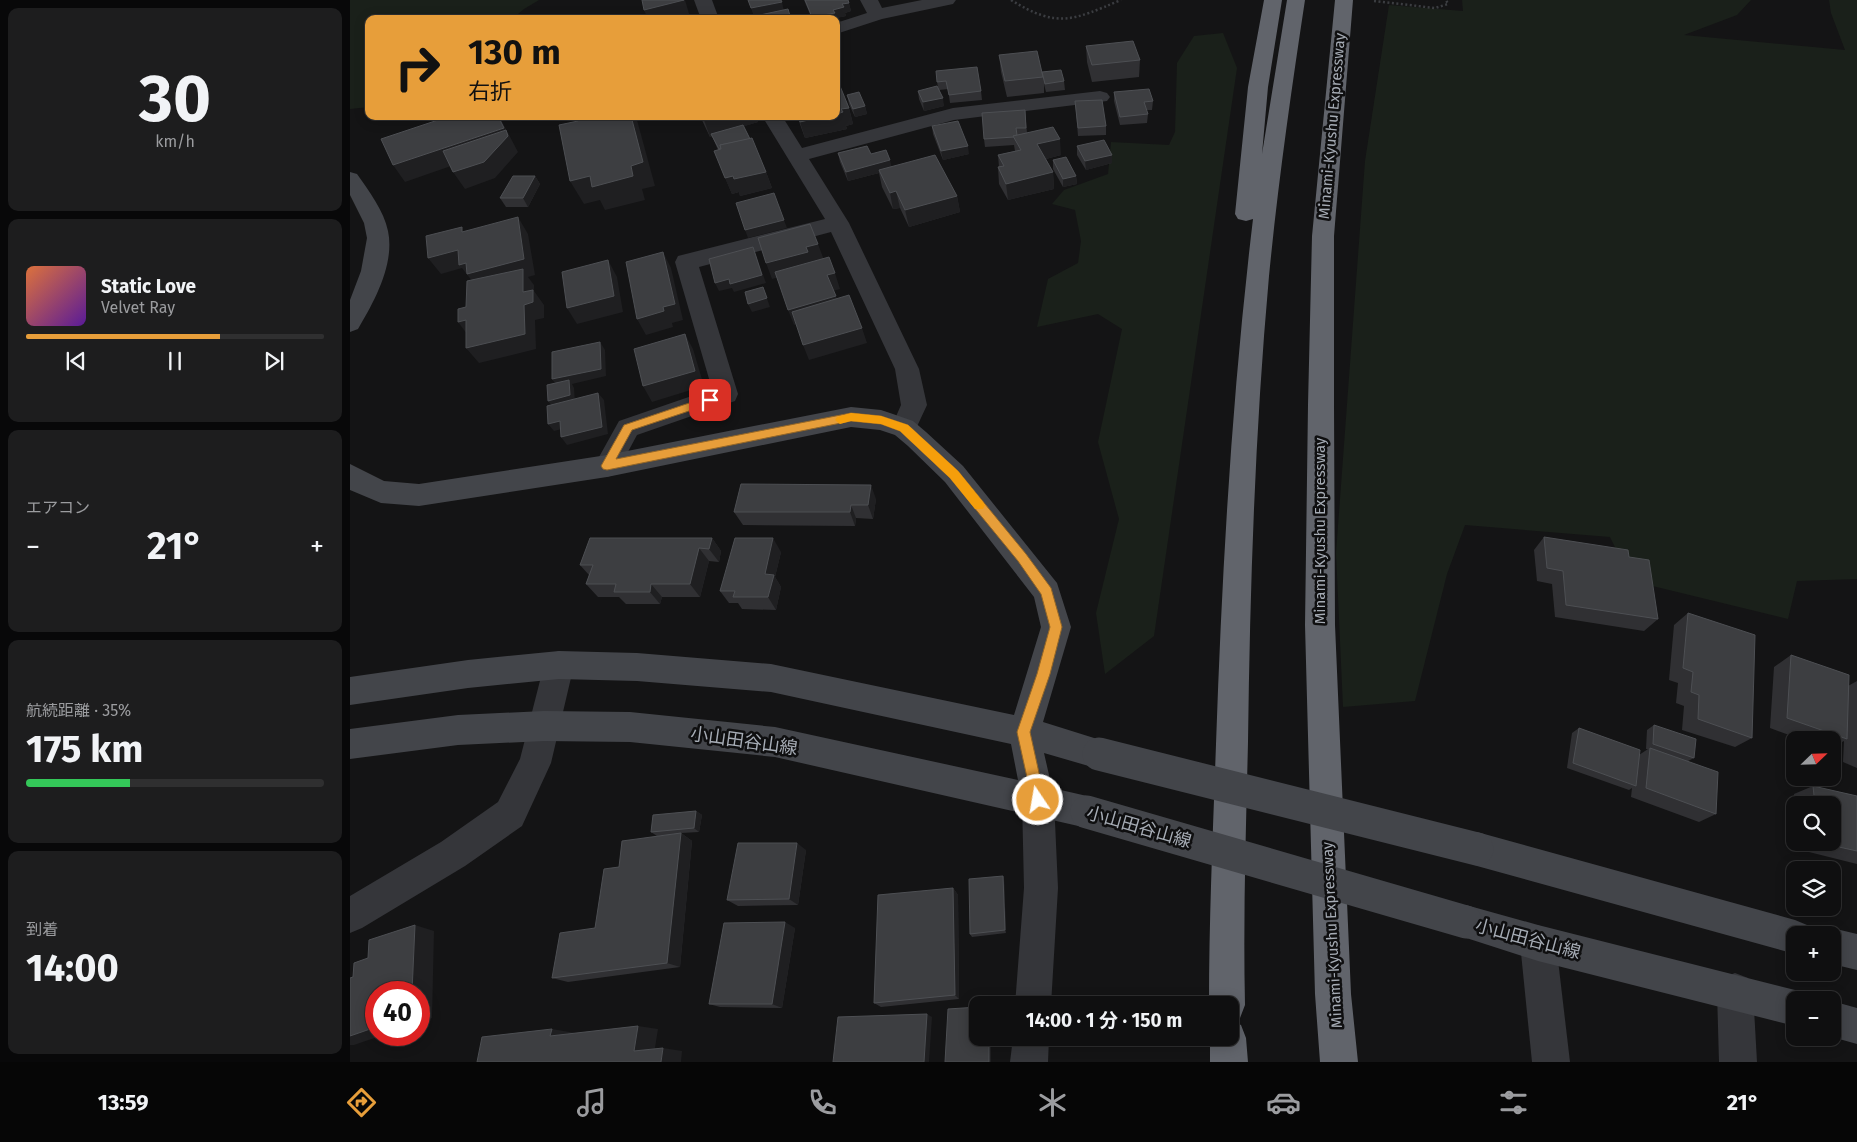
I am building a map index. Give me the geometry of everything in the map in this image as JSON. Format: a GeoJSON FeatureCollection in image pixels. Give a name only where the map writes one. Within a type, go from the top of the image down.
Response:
{"type":"FeatureCollection","features":[{"type":"Feature","properties":{"kind":"highway"},"geometry":{"type":"LineString","coordinates":[[1227,996],[1238,301],[1258,87],[1272,0]]}},
{"type":"Feature","properties":{"kind":"highway"},"geometry":{"type":"LineString","coordinates":[[1234,607],[1248,393],[1262,230],[1283,75],[1296,0]]}},
{"type":"Feature","properties":{"kind":"highway","name":"Minami-Kyushu Expressway"},"geometry":{"type":"LineString","coordinates":[[1338,1062],[1320,624],[1323,236],[1335,81],[1344,0]]}},
{"type":"Feature","properties":{"kind":"highway"},"geometry":{"type":"LineString","coordinates":[[1335,81],[1356,0]]}},
{"type":"Feature","properties":{"kind":"highway"},"geometry":{"type":"LineString","coordinates":[[1228,1046],[1229,1062]]}},
{"type":"Feature","properties":{"kind":"main road"},"geometry":{"type":"LineString","coordinates":[[350,179],[366,201],[378,236],[374,267],[362,302],[350,323]]}},
{"type":"Feature","properties":{"kind":"main road"},"geometry":{"type":"LineString","coordinates":[[350,475],[355,480],[381,492],[420,495],[607,466],[851,417],[881,420],[904,428],[954,474],[1047,592],[1056,627],[1024,732],[1038,800]]}},
{"type":"Feature","properties":{"kind":"main road"},"geometry":{"type":"LineString","coordinates":[[350,691],[468,674],[559,664],[637,667],[771,678],[1024,732],[1099,754],[1477,849],[1786,935]]}},
{"type":"Feature","properties":{"kind":"main road","name":"小山田谷山線"},"geometry":{"type":"LineString","coordinates":[[350,744],[458,730],[544,726],[630,727],[775,742],[1087,812],[1538,942],[1786,1005]]}},
{"type":"Feature","properties":{"kind":"main road"},"geometry":{"type":"LineString","coordinates":[[1841,948],[1857,952]]}},
{"type":"Feature","properties":{"kind":"main road"},"geometry":{"type":"LineString","coordinates":[[1841,1022],[1857,1026]]}},
{"type":"Feature","properties":{"kind":"street"},"geometry":{"type":"LineString","coordinates":[[703,0],[709,15]]}},
{"type":"Feature","properties":{"kind":"street"},"geometry":{"type":"LineString","coordinates":[[840,27],[873,7],[947,0]]}},
{"type":"Feature","properties":{"kind":"street"},"geometry":{"type":"LineString","coordinates":[[796,156],[954,114],[1100,97]]}},
{"type":"Feature","properties":{"kind":"street"},"geometry":{"type":"LineString","coordinates":[[774,120],[838,223],[907,369],[914,405],[904,428]]}},
{"type":"Feature","properties":{"kind":"street"},"geometry":{"type":"LineString","coordinates":[[607,466],[628,428],[726,394],[686,262],[838,223]]}},
{"type":"Feature","properties":{"kind":"street"},"geometry":{"type":"LineString","coordinates":[[350,916],[453,854],[510,814],[535,763],[559,664]]}},
{"type":"Feature","properties":{"kind":"street"},"geometry":{"type":"LineString","coordinates":[[1034,996],[1041,888],[1038,800]]}},
{"type":"Feature","properties":{"kind":"street"},"geometry":{"type":"LineString","coordinates":[[1538,942],[1551,1062]]}},
{"type":"Feature","properties":{"kind":"street"},"geometry":{"type":"LineString","coordinates":[[1735,991],[1738,1062]]}},
{"type":"Feature","properties":{"kind":"street"},"geometry":{"type":"LineString","coordinates":[[1029,1062],[1030,1046]]}},
{"type":"Feature","properties":{"kind":"path"},"geometry":{"type":"LineString","coordinates":[[1011,0],[1027,11],[1056,21],[1073,20],[1121,0]]}},
{"type":"Feature","properties":{"kind":"path"},"geometry":{"type":"LineString","coordinates":[[1391,3],[1435,8],[1448,4],[1446,0]]}},
{"type":"Feature","properties":{"kind":"shaded area"},"geometry":{"type":"Polygon","coordinates":[[[350,0],[539,0],[517,15],[365,15],[365,107],[350,109],[350,0]]]}},
{"type":"Feature","properties":{"kind":"shaded area"},"geometry":{"type":"Polygon","coordinates":[[[1462,0],[1751,0],[1737,15],[1684,35],[1845,50],[1831,13],[1829,0],[1857,0],[1857,579],[1797,581],[1788,619],[1632,581],[1610,537],[1465,525],[1447,574],[1415,701],[1343,707],[1336,553],[1365,161],[1389,5],[1463,11],[1462,0]]]}},
{"type":"Feature","properties":{"kind":"shaded area"},"geometry":{"type":"Polygon","coordinates":[[[1223,33],[1237,68],[1154,636],[1105,674],[1096,613],[1119,519],[1098,442],[1122,329],[1098,314],[1037,327],[1048,279],[1078,263],[1081,241],[1075,210],[1052,204],[1064,190],[1108,174],[1111,142],[1169,145],[1175,132],[1177,63],[1194,36],[1223,33]]]}},
{"type":"Feature","properties":{"kind":"building"},"geometry":{"type":"Polygon","coordinates":[[[642,0],[684,0],[644,10],[642,0]]]}},
{"type":"Feature","properties":{"kind":"building"},"geometry":{"type":"Polygon","coordinates":[[[748,0],[781,0],[782,2],[751,8],[748,0]]]}},
{"type":"Feature","properties":{"kind":"building"},"geometry":{"type":"Polygon","coordinates":[[[805,0],[848,0],[849,3],[842,4],[844,7],[833,10],[835,13],[811,15],[805,0]]]}},
{"type":"Feature","properties":{"kind":"building"},"geometry":{"type":"Polygon","coordinates":[[[788,9],[790,15],[760,15],[788,9]]]}},
{"type":"Feature","properties":{"kind":"building"},"geometry":{"type":"Polygon","coordinates":[[[1133,41],[1140,60],[1092,65],[1086,46],[1133,41]]]}},
{"type":"Feature","properties":{"kind":"building"},"geometry":{"type":"Polygon","coordinates":[[[1037,51],[1043,77],[1005,81],[999,55],[1037,51]]]}},
{"type":"Feature","properties":{"kind":"building"},"geometry":{"type":"Polygon","coordinates":[[[977,67],[981,91],[949,95],[946,81],[937,82],[936,71],[977,67]]]}},
{"type":"Feature","properties":{"kind":"building"},"geometry":{"type":"Polygon","coordinates":[[[1061,70],[1064,81],[1045,84],[1042,72],[1061,70]]]}},
{"type":"Feature","properties":{"kind":"building"},"geometry":{"type":"Polygon","coordinates":[[[840,86],[849,108],[841,109],[843,112],[840,113],[840,86]]]}},
{"type":"Feature","properties":{"kind":"building"},"geometry":{"type":"Polygon","coordinates":[[[937,86],[943,98],[923,102],[918,91],[937,86]]]}},
{"type":"Feature","properties":{"kind":"building"},"geometry":{"type":"Polygon","coordinates":[[[1149,89],[1153,101],[1144,102],[1148,114],[1120,117],[1114,92],[1149,89]]]}},
{"type":"Feature","properties":{"kind":"building"},"geometry":{"type":"Polygon","coordinates":[[[859,92],[865,106],[853,109],[847,95],[859,92]]]}},
{"type":"Feature","properties":{"kind":"building"},"geometry":{"type":"Polygon","coordinates":[[[1102,100],[1106,126],[1078,128],[1075,101],[1102,100]]]}},
{"type":"Feature","properties":{"kind":"building"},"geometry":{"type":"Polygon","coordinates":[[[1025,110],[1026,128],[1016,128],[1017,135],[1014,137],[984,139],[982,113],[1025,110]]]}},
{"type":"Feature","properties":{"kind":"building"},"geometry":{"type":"Polygon","coordinates":[[[438,120],[500,120],[504,128],[393,165],[381,139],[438,120]]]}},
{"type":"Feature","properties":{"kind":"building"},"geometry":{"type":"Polygon","coordinates":[[[632,120],[643,162],[631,166],[633,176],[592,187],[590,176],[570,181],[559,125],[578,121],[632,120]]]}},
{"type":"Feature","properties":{"kind":"building"},"geometry":{"type":"Polygon","coordinates":[[[958,121],[968,146],[941,151],[932,126],[958,121]]]}},
{"type":"Feature","properties":{"kind":"building"},"geometry":{"type":"Polygon","coordinates":[[[743,125],[750,139],[720,145],[721,148],[719,149],[711,134],[743,125]]]}},
{"type":"Feature","properties":{"kind":"building"},"geometry":{"type":"Polygon","coordinates":[[[1053,127],[1060,139],[1037,144],[1053,172],[1006,184],[998,167],[1004,166],[998,155],[1021,150],[1013,136],[1053,127]]]}},
{"type":"Feature","properties":{"kind":"building"},"geometry":{"type":"Polygon","coordinates":[[[506,130],[508,136],[484,162],[453,172],[443,151],[506,130]]]}},
{"type":"Feature","properties":{"kind":"building"},"geometry":{"type":"Polygon","coordinates":[[[752,138],[766,172],[734,179],[733,176],[725,178],[714,151],[721,149],[720,145],[752,138]]]}},
{"type":"Feature","properties":{"kind":"building"},"geometry":{"type":"Polygon","coordinates":[[[1104,140],[1112,155],[1085,161],[1077,146],[1104,140]]]}},
{"type":"Feature","properties":{"kind":"building"},"geometry":{"type":"Polygon","coordinates":[[[867,146],[871,154],[886,150],[890,160],[846,172],[838,153],[867,146]]]}},
{"type":"Feature","properties":{"kind":"building"},"geometry":{"type":"Polygon","coordinates":[[[935,155],[957,196],[905,210],[896,191],[890,193],[879,170],[935,155]]]}},
{"type":"Feature","properties":{"kind":"building"},"geometry":{"type":"Polygon","coordinates":[[[1066,157],[1076,176],[1063,179],[1053,160],[1066,157]]]}},
{"type":"Feature","properties":{"kind":"building"},"geometry":{"type":"Polygon","coordinates":[[[513,176],[535,176],[523,198],[500,198],[513,176]]]}},
{"type":"Feature","properties":{"kind":"building"},"geometry":{"type":"Polygon","coordinates":[[[774,193],[784,220],[745,230],[736,203],[774,193]]]}},
{"type":"Feature","properties":{"kind":"building"},"geometry":{"type":"Polygon","coordinates":[[[518,217],[524,259],[467,274],[466,263],[459,265],[458,250],[428,258],[426,236],[462,227],[462,232],[518,217]]]}},
{"type":"Feature","properties":{"kind":"building"},"geometry":{"type":"Polygon","coordinates":[[[810,224],[818,244],[806,247],[808,252],[766,263],[758,238],[810,224]]]}},
{"type":"Feature","properties":{"kind":"building"},"geometry":{"type":"Polygon","coordinates":[[[753,247],[762,275],[730,284],[729,279],[715,283],[709,259],[753,247]]]}},
{"type":"Feature","properties":{"kind":"building"},"geometry":{"type":"Polygon","coordinates":[[[663,252],[675,304],[663,307],[664,311],[637,319],[626,262],[663,252]]]}},
{"type":"Feature","properties":{"kind":"building"},"geometry":{"type":"Polygon","coordinates":[[[829,257],[835,273],[827,275],[836,296],[788,310],[775,272],[829,257]]]}},
{"type":"Feature","properties":{"kind":"building"},"geometry":{"type":"Polygon","coordinates":[[[608,260],[614,296],[567,308],[562,272],[608,260]]]}},
{"type":"Feature","properties":{"kind":"building"},"geometry":{"type":"Polygon","coordinates":[[[523,269],[523,292],[533,290],[533,302],[524,305],[525,334],[466,348],[466,320],[458,322],[458,309],[466,307],[467,281],[523,269]]]}},
{"type":"Feature","properties":{"kind":"building"},"geometry":{"type":"Polygon","coordinates":[[[763,287],[767,298],[748,304],[745,292],[763,287]]]}},
{"type":"Feature","properties":{"kind":"building"},"geometry":{"type":"Polygon","coordinates":[[[849,295],[862,328],[803,345],[792,312],[849,295]]]}},
{"type":"Feature","properties":{"kind":"building"},"geometry":{"type":"Polygon","coordinates":[[[685,334],[695,371],[643,386],[634,349],[685,334]]]}},
{"type":"Feature","properties":{"kind":"building"},"geometry":{"type":"Polygon","coordinates":[[[600,342],[601,369],[552,379],[552,352],[600,342]]]}},
{"type":"Feature","properties":{"kind":"building"},"geometry":{"type":"Polygon","coordinates":[[[569,380],[570,395],[548,401],[547,385],[569,380]]]}},
{"type":"Feature","properties":{"kind":"building"},"geometry":{"type":"Polygon","coordinates":[[[598,393],[602,427],[561,437],[560,421],[548,424],[547,406],[598,393]]]}},
{"type":"Feature","properties":{"kind":"building"},"geometry":{"type":"Polygon","coordinates":[[[741,484],[871,485],[868,505],[851,505],[850,512],[734,512],[741,484]]]}},
{"type":"Feature","properties":{"kind":"building"},"geometry":{"type":"Polygon","coordinates":[[[1544,537],[1628,550],[1629,557],[1649,560],[1658,619],[1566,605],[1563,571],[1547,568],[1544,537]]]}},
{"type":"Feature","properties":{"kind":"building"},"geometry":{"type":"Polygon","coordinates":[[[590,538],[712,538],[709,549],[699,548],[690,584],[651,584],[650,592],[614,592],[616,584],[586,584],[593,565],[580,565],[590,538]]]}},
{"type":"Feature","properties":{"kind":"building"},"geometry":{"type":"Polygon","coordinates":[[[735,538],[773,538],[765,574],[774,575],[768,597],[733,597],[735,591],[720,591],[735,538]]]}},
{"type":"Feature","properties":{"kind":"building"},"geometry":{"type":"Polygon","coordinates":[[[1688,613],[1755,635],[1752,738],[1698,719],[1699,695],[1691,692],[1693,672],[1683,668],[1688,613]]]}},
{"type":"Feature","properties":{"kind":"building"},"geometry":{"type":"Polygon","coordinates":[[[1791,655],[1849,675],[1847,739],[1841,737],[1841,731],[1824,731],[1787,718],[1791,655]]]}},
{"type":"Feature","properties":{"kind":"building"},"geometry":{"type":"Polygon","coordinates":[[[1654,725],[1696,739],[1694,758],[1653,744],[1654,725]]]}},
{"type":"Feature","properties":{"kind":"building"},"geometry":{"type":"Polygon","coordinates":[[[1579,728],[1640,750],[1636,786],[1573,763],[1579,728]]]}},
{"type":"Feature","properties":{"kind":"building"},"geometry":{"type":"Polygon","coordinates":[[[1650,748],[1718,772],[1716,814],[1646,788],[1650,748]]]}},
{"type":"Feature","properties":{"kind":"building"},"geometry":{"type":"Polygon","coordinates":[[[1813,786],[1857,796],[1857,851],[1841,847],[1841,796],[1814,796],[1813,786]]]}},
{"type":"Feature","properties":{"kind":"building"},"geometry":{"type":"Polygon","coordinates":[[[696,811],[694,828],[651,832],[653,815],[696,811]]]}},
{"type":"Feature","properties":{"kind":"building"},"geometry":{"type":"Polygon","coordinates":[[[681,833],[667,963],[552,978],[560,933],[595,928],[604,869],[619,867],[622,841],[681,833]]]}},
{"type":"Feature","properties":{"kind":"building"},"geometry":{"type":"Polygon","coordinates":[[[738,843],[797,843],[789,899],[727,900],[738,843]]]}},
{"type":"Feature","properties":{"kind":"building"},"geometry":{"type":"Polygon","coordinates":[[[1003,876],[1005,930],[970,934],[969,879],[1003,876]]]}},
{"type":"Feature","properties":{"kind":"building"},"geometry":{"type":"Polygon","coordinates":[[[953,888],[955,995],[874,1003],[878,895],[953,888]]]}},
{"type":"Feature","properties":{"kind":"building"},"geometry":{"type":"Polygon","coordinates":[[[785,922],[772,1004],[709,1004],[724,923],[785,922]]]}},
{"type":"Feature","properties":{"kind":"building"},"geometry":{"type":"Polygon","coordinates":[[[415,925],[412,981],[365,981],[365,1031],[350,1036],[350,978],[353,977],[354,963],[368,958],[369,940],[415,925]]]}},
{"type":"Feature","properties":{"kind":"building"},"geometry":{"type":"Polygon","coordinates":[[[969,1008],[969,1046],[989,1046],[989,1062],[945,1062],[948,1009],[969,1008]]]}},
{"type":"Feature","properties":{"kind":"building"},"geometry":{"type":"Polygon","coordinates":[[[927,1014],[924,1062],[833,1062],[838,1017],[927,1014]]]}},
{"type":"Feature","properties":{"kind":"building"},"geometry":{"type":"Polygon","coordinates":[[[638,1026],[634,1051],[663,1048],[661,1062],[477,1062],[482,1037],[552,1029],[550,1036],[638,1026]]]}},
{"type":"Feature","properties":{"kind":"slow traffic"},"geometry":{"type":"LineString","coordinates":[[840,420],[851,417],[881,420],[904,428],[954,474],[979,505]]}},
{"type":"Feature","properties":{"kind":"route"},"geometry":{"type":"LineString","coordinates":[[710,400],[628,428],[607,466],[851,417],[881,420],[904,428],[954,474],[1047,592],[1056,627],[1024,732],[1038,800]]}}]}
